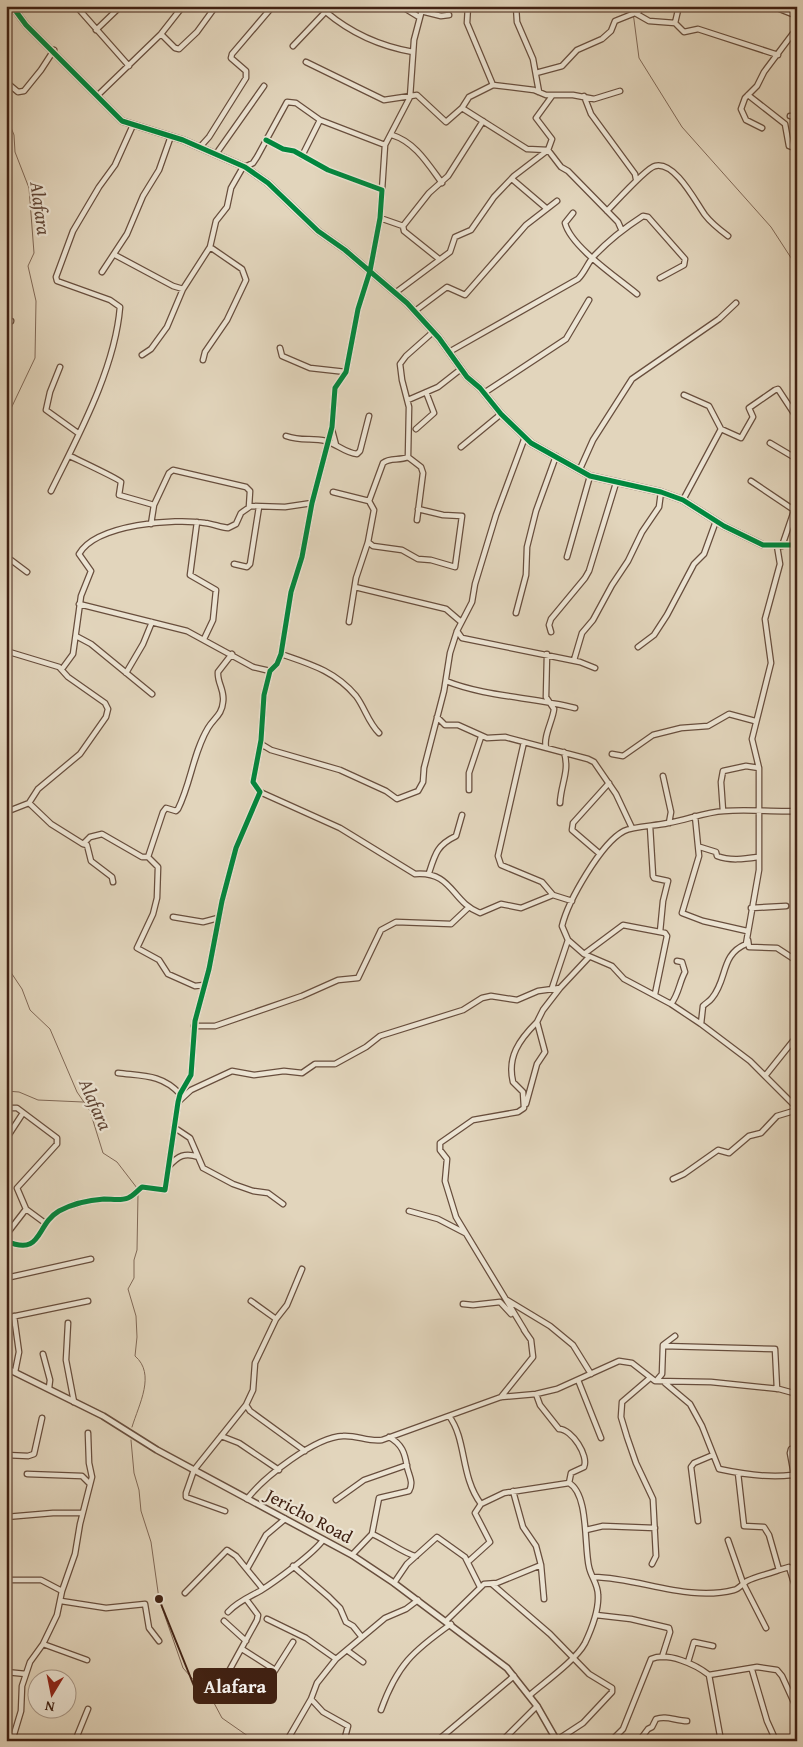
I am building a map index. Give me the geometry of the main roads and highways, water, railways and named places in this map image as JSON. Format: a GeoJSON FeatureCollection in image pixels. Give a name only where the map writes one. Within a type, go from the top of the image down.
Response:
{"type":"FeatureCollection","features":[{"type":"Feature","properties":{"kind":"waterway"},"geometry":{"type":"LineString","coordinates":[[630,6],[633,12],[639,58],[682,127],[771,227],[797,267]]}},
{"type":"Feature","properties":{"kind":"waterway","name":"Alafara"},"geometry":{"type":"LineString","coordinates":[[6,115],[14,135],[15,152],[29,188],[34,253],[28,266],[36,301],[35,358],[6,419]]}},
{"type":"Feature","properties":{"kind":"waterway","name":"Alafara"},"geometry":{"type":"LineString","coordinates":[[6,965],[22,989],[30,1010],[50,1029],[77,1092],[90,1111],[103,1153],[117,1162],[137,1188]]}},
{"type":"Feature","properties":{"kind":"waterway"},"geometry":{"type":"LineString","coordinates":[[6,1091],[19,1092],[38,1100],[83,1102]]}},
{"type":"Feature","properties":{"kind":"waterway","name":"Alafara"},"geometry":{"type":"LineString","coordinates":[[132,1427],[142,1399],[145,1380],[141,1363],[135,1356],[137,1337],[136,1316],[128,1289],[134,1278],[134,1260],[137,1250],[138,1194]]}},
{"type":"Feature","properties":{"kind":"waterway","name":"Alafara"},"geometry":{"type":"LineString","coordinates":[[131,1440],[134,1473],[139,1490],[141,1511],[151,1542],[159,1599],[183,1668],[214,1703],[222,1718],[255,1741]]}},
{"type":"Feature","properties":{"kind":"place","name":"Alafara"},"geometry":{"type":"Point","coordinates":[159,1599]}}]}
